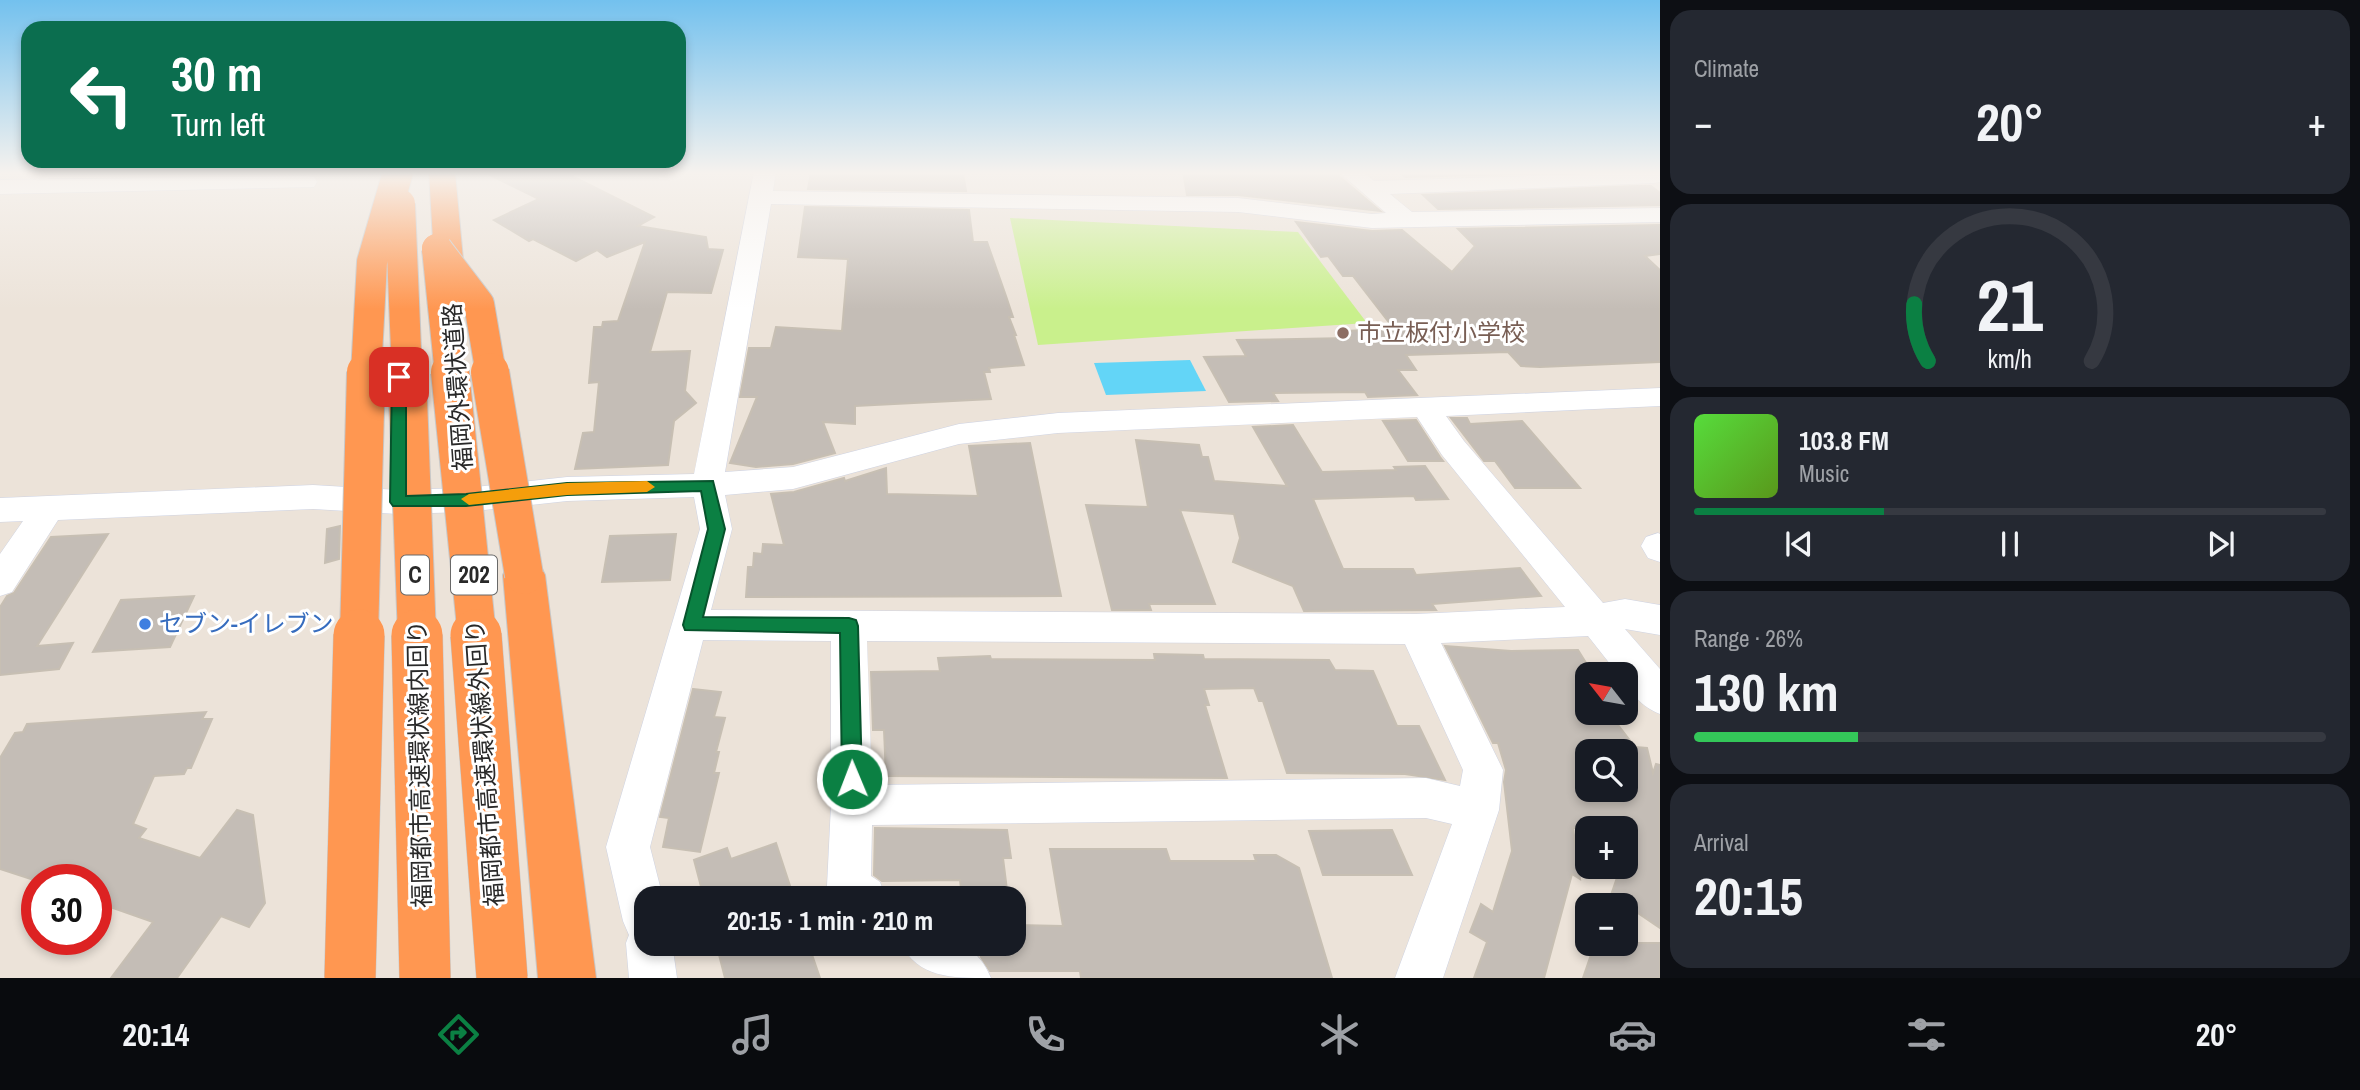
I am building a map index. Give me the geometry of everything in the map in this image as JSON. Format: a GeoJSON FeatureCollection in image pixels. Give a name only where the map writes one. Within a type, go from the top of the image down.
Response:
{"type":"FeatureCollection","features":[{"type":"Feature","properties":{"kind":"highway"},"geometry":{"type":"LineString","coordinates":[[350,978],[367,325],[372,262],[385,218]]}},
{"type":"Feature","properties":{"kind":"highway"},"geometry":{"type":"LineString","coordinates":[[394,218],[400,402],[398,502],[410,978]]}},
{"type":"Feature","properties":{"kind":"highway","name":"福岡都市高速環状線内回り"},"geometry":{"type":"LineString","coordinates":[[401,218],[416,602],[425,978]]}},
{"type":"Feature","properties":{"kind":"highway","name":"福岡都市高速環状線外回り"},"geometry":{"type":"LineString","coordinates":[[435,218],[473,588],[502,978]]}},
{"type":"Feature","properties":{"kind":"highway","name":"福岡外環状道路"},"geometry":{"type":"LineString","coordinates":[[445,218],[466,500],[511,978]]}},
{"type":"Feature","properties":{"kind":"highway"},"geometry":{"type":"LineString","coordinates":[[437,249],[479,304],[524,575],[567,978]]}},
{"type":"Feature","properties":{"kind":"street"},"geometry":{"type":"LineString","coordinates":[[638,886],[628,847],[692,625],[716,529],[707,485],[721,422],[757,218]]}},
{"type":"Feature","properties":{"kind":"street"},"geometry":{"type":"LineString","coordinates":[[1344,218],[1372,221],[1492,218]]}},
{"type":"Feature","properties":{"kind":"street"},"geometry":{"type":"LineString","coordinates":[[0,510],[313,497],[398,502],[466,500],[567,489],[707,485],[793,478],[959,434],[1059,423],[1660,397]]}},
{"type":"Feature","properties":{"kind":"street"},"geometry":{"type":"LineString","coordinates":[[1425,407],[1453,448],[1660,698]]}},
{"type":"Feature","properties":{"kind":"street"},"geometry":{"type":"LineString","coordinates":[[0,582],[50,508]]}},
{"type":"Feature","properties":{"kind":"street"},"geometry":{"type":"LineString","coordinates":[[692,625],[1416,629],[1596,620],[1625,614],[1660,620]]}},
{"type":"Feature","properties":{"kind":"street"},"geometry":{"type":"LineString","coordinates":[[849,626],[852,805],[849,886]]}},
{"type":"Feature","properties":{"kind":"street"},"geometry":{"type":"LineString","coordinates":[[1416,629],[1483,770],[1478,810],[1419,978]]}},
{"type":"Feature","properties":{"kind":"street"},"geometry":{"type":"LineString","coordinates":[[852,805],[1426,798],[1478,810]]}},
{"type":"Feature","properties":{"kind":"street"},"geometry":{"type":"LineString","coordinates":[[650,956],[653,978]]}},
{"type":"Feature","properties":{"kind":"street"},"geometry":{"type":"LineString","coordinates":[[939,956],[967,978]]}},
{"type":"Feature","properties":{"kind":"green space"},"geometry":{"type":"Polygon","coordinates":[[[1010,218],[1298,232],[1367,323],[1038,345],[1010,218]]]}},
{"type":"Feature","properties":{"kind":"water"},"geometry":{"type":"Polygon","coordinates":[[[1190,360],[1206,391],[1106,395],[1094,363],[1190,360]]]}},
{"type":"Feature","properties":{"kind":"building"},"geometry":{"type":"Polygon","coordinates":[[[499,218],[653,218],[638,226],[706,237],[708,249],[723,250],[711,293],[667,292],[650,352],[690,351],[685,391],[696,403],[674,421],[668,465],[575,469],[583,433],[594,432],[599,382],[589,383],[594,327],[602,327],[603,322],[618,321],[645,242],[607,257],[597,250],[576,261],[533,239],[529,241],[494,220],[499,218]]]}},
{"type":"Feature","properties":{"kind":"building"},"geometry":{"type":"Polygon","coordinates":[[[804,218],[970,218],[973,242],[987,242],[1013,317],[1009,317],[1024,365],[989,368],[990,372],[984,372],[991,399],[855,406],[855,424],[823,422],[835,453],[793,464],[756,467],[730,463],[757,397],[740,397],[749,348],[771,348],[776,327],[842,331],[848,259],[798,257],[804,218]]]}},
{"type":"Feature","properties":{"kind":"building"},"geometry":{"type":"Polygon","coordinates":[[[1296,222],[1372,231],[1402,230],[1452,272],[1475,246],[1458,229],[1660,225],[1660,254],[1645,256],[1660,270],[1660,362],[1540,367],[1521,366],[1508,352],[1406,355],[1416,370],[1398,370],[1417,395],[1368,397],[1365,392],[1273,393],[1278,401],[1229,402],[1204,357],[1246,356],[1237,340],[1351,338],[1346,331],[1394,329],[1353,276],[1343,276],[1328,256],[1321,257],[1296,222]]]}},
{"type":"Feature","properties":{"kind":"building"},"geometry":{"type":"Polygon","coordinates":[[[1451,418],[1467,418],[1470,424],[1522,421],[1580,488],[1515,488],[1495,461],[1484,461],[1451,418]]]}},
{"type":"Feature","properties":{"kind":"building"},"geometry":{"type":"Polygon","coordinates":[[[1416,420],[1443,461],[1408,461],[1383,421],[1416,420]]]}},
{"type":"Feature","properties":{"kind":"building"},"geometry":{"type":"Polygon","coordinates":[[[1293,425],[1322,472],[1396,470],[1394,467],[1425,466],[1448,499],[1416,500],[1414,496],[1313,499],[1343,569],[1413,569],[1416,575],[1520,568],[1541,596],[1432,604],[1436,610],[1304,611],[1293,586],[1233,562],[1240,538],[1234,514],[1180,510],[1215,604],[1149,604],[1151,610],[1112,610],[1086,505],[1148,507],[1136,440],[1199,445],[1202,457],[1208,457],[1214,481],[1287,486],[1253,427],[1293,425]]]}},
{"type":"Feature","properties":{"kind":"building"},"geometry":{"type":"Polygon","coordinates":[[[1030,443],[1061,596],[746,597],[748,567],[753,567],[754,553],[762,554],[763,544],[784,545],[771,494],[794,492],[844,478],[845,481],[886,468],[887,494],[978,496],[969,446],[1030,443]]]}},
{"type":"Feature","properties":{"kind":"building"},"geometry":{"type":"Polygon","coordinates":[[[340,526],[339,559],[325,563],[327,529],[340,526]]]}},
{"type":"Feature","properties":{"kind":"building"},"geometry":{"type":"Polygon","coordinates":[[[108,534],[37,646],[73,643],[59,669],[0,675],[0,607],[7,596],[14,593],[51,537],[108,534]]]}},
{"type":"Feature","properties":{"kind":"building"},"geometry":{"type":"Polygon","coordinates":[[[676,534],[670,580],[602,582],[610,536],[676,534]]]}},
{"type":"Feature","properties":{"kind":"building","name":"セブン-イレブン"},"geometry":{"type":"Polygon","coordinates":[[[194,596],[170,647],[93,652],[121,600],[194,596]]]}},
{"type":"Feature","properties":{"kind":"building"},"geometry":{"type":"Polygon","coordinates":[[[1445,646],[1511,651],[1578,650],[1586,662],[1575,662],[1575,725],[1618,725],[1629,739],[1575,739],[1575,802],[1638,802],[1638,747],[1647,748],[1653,773],[1656,764],[1660,765],[1660,928],[1638,913],[1638,893],[1612,893],[1617,879],[1638,879],[1638,816],[1575,816],[1575,876],[1572,874],[1544,978],[1474,978],[1487,942],[1470,932],[1481,904],[1493,912],[1512,851],[1504,782],[1506,770],[1498,743],[1493,743],[1445,646]]]}},
{"type":"Feature","properties":{"kind":"building"},"geometry":{"type":"Polygon","coordinates":[[[1154,654],[1203,655],[1204,659],[1329,660],[1335,670],[1373,671],[1397,726],[1419,726],[1445,780],[1405,774],[1287,773],[1263,701],[1259,701],[1254,688],[1204,689],[1209,705],[1205,705],[1227,778],[886,776],[884,730],[873,730],[871,672],[940,671],[938,658],[990,656],[991,659],[1155,660],[1154,654]]]}},
{"type":"Feature","properties":{"kind":"building"},"geometry":{"type":"Polygon","coordinates":[[[693,689],[721,692],[714,717],[725,718],[716,752],[719,752],[714,773],[719,773],[700,852],[663,847],[669,818],[660,817],[693,689]]]}},
{"type":"Feature","properties":{"kind":"building"},"geometry":{"type":"Polygon","coordinates":[[[206,712],[202,719],[212,719],[191,768],[187,768],[184,774],[154,776],[133,824],[146,829],[139,838],[200,858],[237,810],[253,815],[265,903],[249,927],[221,916],[177,978],[111,978],[153,922],[112,908],[112,864],[21,864],[21,876],[0,869],[0,758],[15,733],[23,732],[27,724],[206,712]]]}},
{"type":"Feature","properties":{"kind":"building"},"geometry":{"type":"Polygon","coordinates":[[[875,828],[1007,830],[1011,858],[1003,858],[1006,886],[961,886],[960,880],[882,881],[874,875],[875,828]]]}},
{"type":"Feature","properties":{"kind":"building"},"geometry":{"type":"Polygon","coordinates":[[[1392,830],[1412,875],[1323,875],[1309,831],[1392,830]]]}},
{"type":"Feature","properties":{"kind":"building"},"geometry":{"type":"Polygon","coordinates":[[[776,843],[790,886],[701,886],[694,860],[727,848],[731,859],[776,843]]]}},
{"type":"Feature","properties":{"kind":"building"},"geometry":{"type":"Polygon","coordinates":[[[1050,849],[1166,849],[1170,861],[1256,861],[1254,855],[1276,855],[1299,868],[1332,978],[1081,978],[1080,971],[990,971],[981,957],[1026,956],[1026,925],[1063,926],[1050,849]]]}},
{"type":"Feature","properties":{"kind":"building"},"geometry":{"type":"Polygon","coordinates":[[[1638,943],[1660,943],[1660,978],[1583,978],[1591,956],[1638,956],[1638,943]]]}},
{"type":"Feature","properties":{"kind":"building"},"geometry":{"type":"Polygon","coordinates":[[[719,956],[812,956],[820,978],[725,978],[719,956]]]}},
{"type":"Feature","properties":{"kind":"slow traffic"},"geometry":{"type":"LineString","coordinates":[[469,499],[567,489],[647,487]]}},
{"type":"Feature","properties":{"kind":"place","name":"市立板付小学校"},"geometry":{"type":"Point","coordinates":[1343,333]}},
{"type":"Feature","properties":{"kind":"place","name":"セブン-イレブン"},"geometry":{"type":"Point","coordinates":[145,624]}},
{"type":"Feature","properties":{"kind":"route"},"geometry":{"type":"LineString","coordinates":[[399,377],[398,502],[466,500],[567,489],[707,485],[716,529],[692,625],[849,626],[852,779]]}}]}
